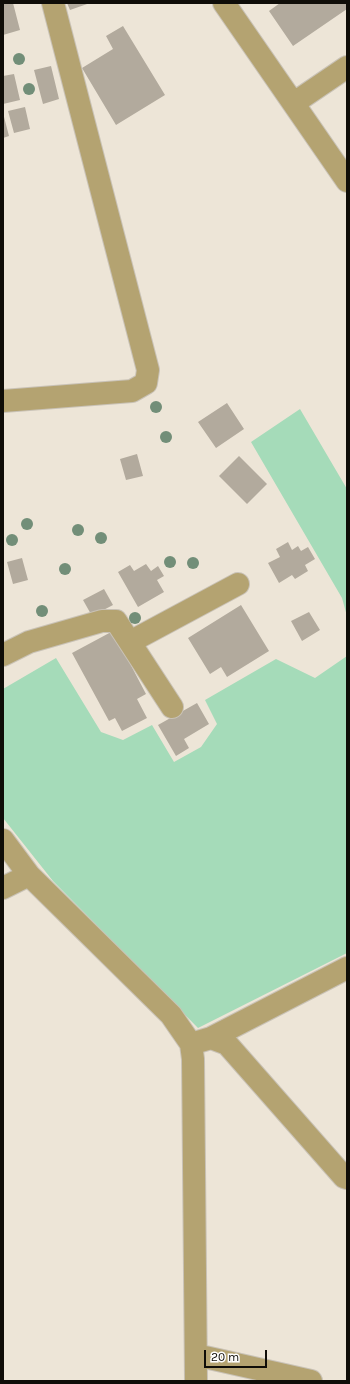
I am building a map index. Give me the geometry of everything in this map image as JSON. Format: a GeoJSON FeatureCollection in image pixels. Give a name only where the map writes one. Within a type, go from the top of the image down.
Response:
{"type":"FeatureCollection","features":[{"type":"Feature","properties":{"kind":"street"},"geometry":{"type":"LineString","coordinates":[[3,401],[132,391],[146,383],[148,370],[53,3]]}},
{"type":"Feature","properties":{"kind":"street"},"geometry":{"type":"LineString","coordinates":[[224,3],[347,181]]}},
{"type":"Feature","properties":{"kind":"street"},"geometry":{"type":"LineString","coordinates":[[294,103],[347,67]]}},
{"type":"Feature","properties":{"kind":"street"},"geometry":{"type":"LineString","coordinates":[[130,642],[238,584]]}},
{"type":"Feature","properties":{"kind":"street"},"geometry":{"type":"LineString","coordinates":[[3,656],[29,642],[102,621],[116,621],[172,707]]}},
{"type":"Feature","properties":{"kind":"street"},"geometry":{"type":"LineString","coordinates":[[3,840],[29,875],[171,1015],[201,1041],[227,1044],[344,1177],[347,1178]]}},
{"type":"Feature","properties":{"kind":"street"},"geometry":{"type":"LineString","coordinates":[[3,888],[29,875]]}},
{"type":"Feature","properties":{"kind":"street"},"geometry":{"type":"LineString","coordinates":[[196,1381],[192,1059],[201,1041],[347,968]]}},
{"type":"Feature","properties":{"kind":"street"},"geometry":{"type":"LineString","coordinates":[[196,1355],[310,1381]]}},
{"type":"Feature","properties":{"kind":"green space"},"geometry":{"type":"Polygon","coordinates":[[[300,409],[347,489],[347,616],[342,598],[251,442],[300,409]]]}},
{"type":"Feature","properties":{"kind":"green space"},"geometry":{"type":"Polygon","coordinates":[[[347,656],[347,953],[198,1028],[53,881],[3,818],[3,689],[56,658],[101,732],[123,740],[152,725],[174,762],[201,747],[217,724],[205,700],[276,659],[315,678],[347,656]]]}},
{"type":"Feature","properties":{"kind":"building"},"geometry":{"type":"Polygon","coordinates":[[[3,3],[13,3],[20,30],[3,35],[3,3]]]}},
{"type":"Feature","properties":{"kind":"building"},"geometry":{"type":"Polygon","coordinates":[[[67,3],[90,3],[70,10],[67,3]]]}},
{"type":"Feature","properties":{"kind":"building"},"geometry":{"type":"Polygon","coordinates":[[[280,3],[347,3],[347,9],[293,46],[269,11],[280,3]]]}},
{"type":"Feature","properties":{"kind":"building"},"geometry":{"type":"Polygon","coordinates":[[[123,26],[165,95],[116,125],[82,68],[113,49],[106,36],[123,26]]]}},
{"type":"Feature","properties":{"kind":"building"},"geometry":{"type":"Polygon","coordinates":[[[51,66],[59,99],[43,104],[34,70],[51,66]]]}},
{"type":"Feature","properties":{"kind":"building"},"geometry":{"type":"Polygon","coordinates":[[[14,74],[20,100],[3,104],[3,76],[14,74]]]}},
{"type":"Feature","properties":{"kind":"building"},"geometry":{"type":"Polygon","coordinates":[[[25,107],[30,129],[14,133],[8,111],[25,107]]]}},
{"type":"Feature","properties":{"kind":"building"},"geometry":{"type":"Polygon","coordinates":[[[3,113],[9,136],[3,138],[3,113]]]}},
{"type":"Feature","properties":{"kind":"building"},"geometry":{"type":"Polygon","coordinates":[[[227,403],[244,429],[216,448],[198,422],[227,403]]]}},
{"type":"Feature","properties":{"kind":"building"},"geometry":{"type":"Polygon","coordinates":[[[137,454],[143,476],[126,480],[120,459],[137,454]]]}},
{"type":"Feature","properties":{"kind":"building"},"geometry":{"type":"Polygon","coordinates":[[[239,456],[267,484],[247,504],[219,476],[239,456]]]}},
{"type":"Feature","properties":{"kind":"building"},"geometry":{"type":"Polygon","coordinates":[[[288,542],[292,550],[298,546],[301,551],[308,547],[315,559],[305,565],[308,571],[295,579],[292,575],[279,583],[268,563],[280,557],[276,549],[288,542]]]}},
{"type":"Feature","properties":{"kind":"building"},"geometry":{"type":"Polygon","coordinates":[[[22,558],[28,580],[13,584],[7,562],[22,558]]]}},
{"type":"Feature","properties":{"kind":"building"},"geometry":{"type":"Polygon","coordinates":[[[146,564],[151,571],[158,566],[164,576],[157,580],[164,592],[138,607],[118,572],[130,565],[134,571],[146,564]]]}},
{"type":"Feature","properties":{"kind":"building"},"geometry":{"type":"Polygon","coordinates":[[[104,589],[113,605],[92,616],[83,600],[104,589]]]}},
{"type":"Feature","properties":{"kind":"building"},"geometry":{"type":"Polygon","coordinates":[[[241,605],[269,651],[227,677],[221,667],[210,674],[188,638],[241,605]]]}},
{"type":"Feature","properties":{"kind":"building"},"geometry":{"type":"Polygon","coordinates":[[[309,612],[320,630],[302,641],[291,621],[309,612]]]}},
{"type":"Feature","properties":{"kind":"building"},"geometry":{"type":"Polygon","coordinates":[[[113,631],[146,694],[137,699],[147,718],[122,731],[115,718],[109,721],[72,653],[113,631]]]}},
{"type":"Feature","properties":{"kind":"building"},"geometry":{"type":"Polygon","coordinates":[[[197,703],[209,724],[184,739],[189,748],[176,756],[158,725],[197,703]]]}}]}
